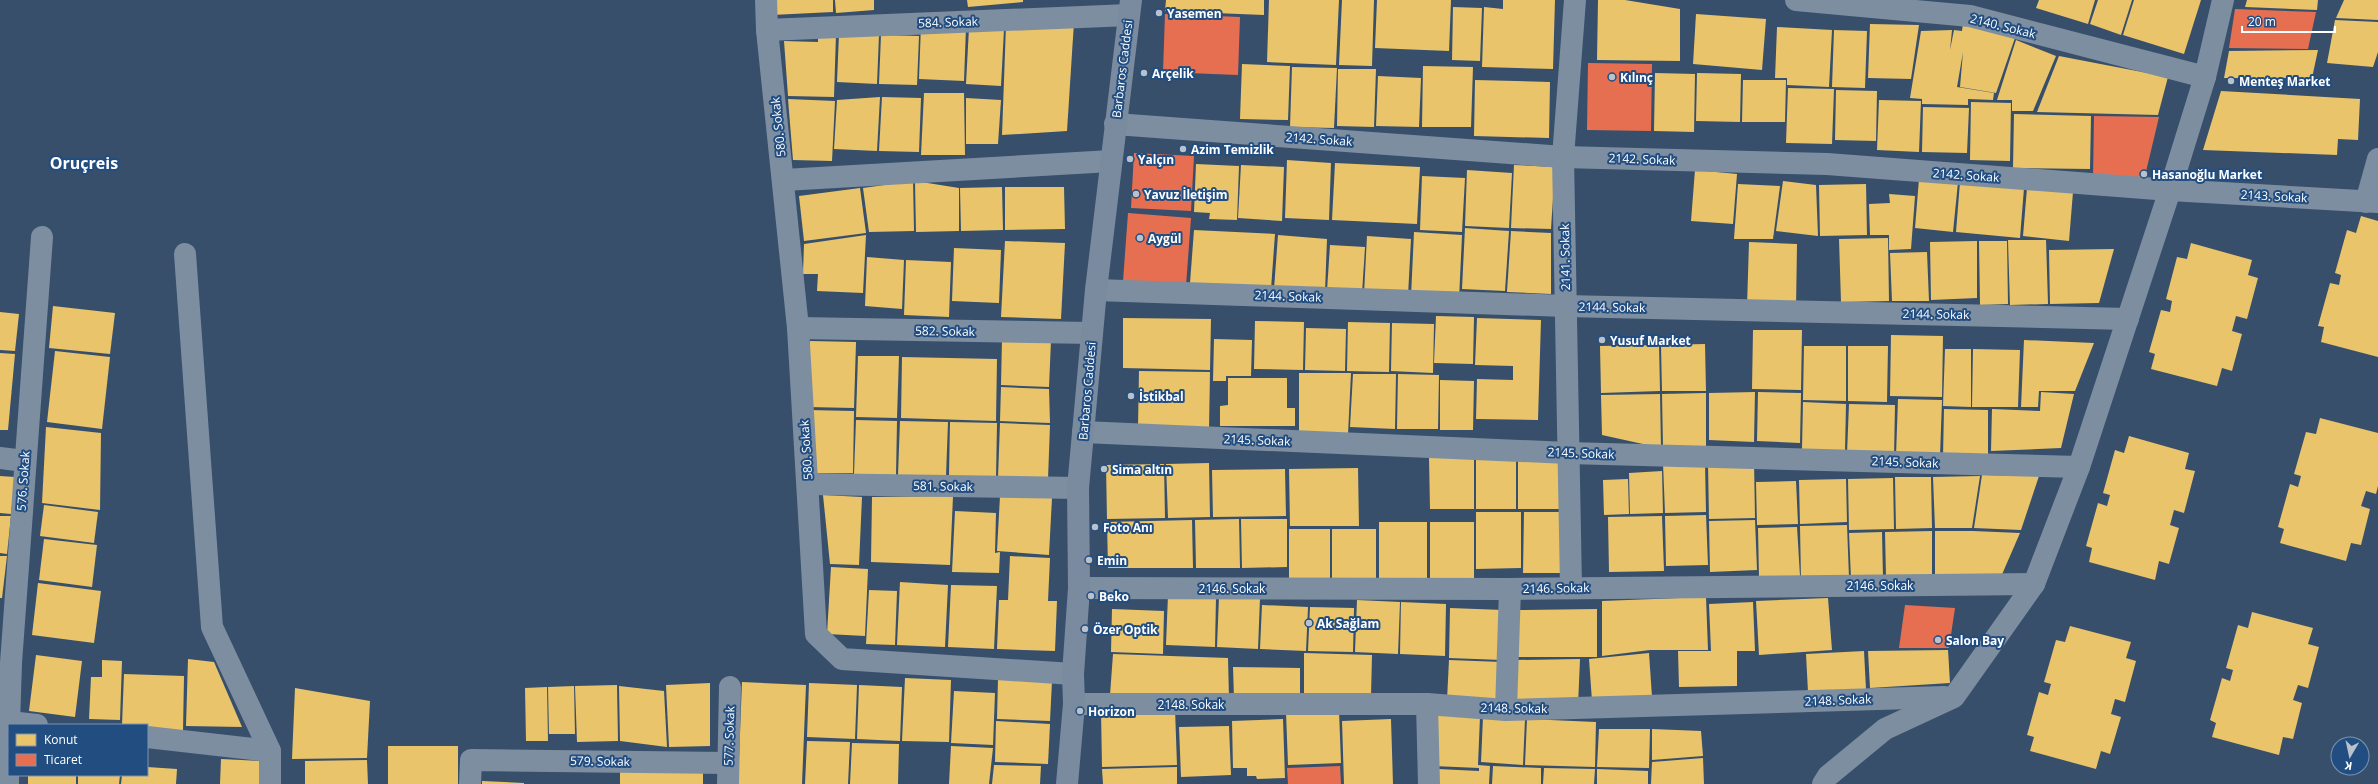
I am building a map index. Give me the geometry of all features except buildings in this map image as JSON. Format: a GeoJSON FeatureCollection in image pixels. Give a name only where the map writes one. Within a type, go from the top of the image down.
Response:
{"type":"FeatureCollection","features":[{"type":"Feature","properties":{"kind":"main road","name":"Barbaros Caddesi"},"geometry":{"type":"LineString","coordinates":[[1067,784],[1074,704],[1073,674],[1079,588],[1078,488],[1096,290],[1110,161],[1130,8]]}},
{"type":"Feature","properties":{"kind":"street","name":"580. Sokak"},"geometry":{"type":"LineString","coordinates":[[766,0],[767,30],[784,180],[798,328],[816,634],[842,659],[1073,674]]}},
{"type":"Feature","properties":{"kind":"street","name":"2141. Sokak"},"geometry":{"type":"LineString","coordinates":[[1571,587],[1563,157],[1575,0]]}},
{"type":"Feature","properties":{"kind":"street","name":"2140. Sokak"},"geometry":{"type":"LineString","coordinates":[[1796,0],[1970,16],[2206,77]]}},
{"type":"Feature","properties":{"kind":"street"},"geometry":{"type":"LineString","coordinates":[[1823,784],[1828,776],[1885,729],[1954,697],[2034,584],[2079,467],[2170,190],[2206,77],[2223,0]]}},
{"type":"Feature","properties":{"kind":"street","name":"584. Sokak"},"geometry":{"type":"LineString","coordinates":[[767,30],[1130,8]]}},
{"type":"Feature","properties":{"kind":"street","name":"2142. Sokak"},"geometry":{"type":"LineString","coordinates":[[1115,124],[1563,157],[1827,164],[2170,190]]}},
{"type":"Feature","properties":{"kind":"street"},"geometry":{"type":"LineString","coordinates":[[2372,202],[2378,159]]}},
{"type":"Feature","properties":{"kind":"street"},"geometry":{"type":"LineString","coordinates":[[784,180],[1110,161]]}},
{"type":"Feature","properties":{"kind":"street","name":"2143. Sokak"},"geometry":{"type":"LineString","coordinates":[[2170,190],[2372,202]]}},
{"type":"Feature","properties":{"kind":"street","name":"576. Sokak"},"geometry":{"type":"LineString","coordinates":[[9,724],[10,663],[24,461],[42,238]]}},
{"type":"Feature","properties":{"kind":"street"},"geometry":{"type":"LineString","coordinates":[[185,254],[212,627],[270,751],[270,784]]}},
{"type":"Feature","properties":{"kind":"street","name":"2144. Sokak"},"geometry":{"type":"LineString","coordinates":[[1096,290],[1566,306],[2128,319]]}},
{"type":"Feature","properties":{"kind":"street","name":"582. Sokak"},"geometry":{"type":"LineString","coordinates":[[798,328],[1092,333]]}},
{"type":"Feature","properties":{"kind":"street","name":"2145. Sokak"},"geometry":{"type":"LineString","coordinates":[[1083,432],[1568,453],[2079,467]]}},
{"type":"Feature","properties":{"kind":"street"},"geometry":{"type":"LineString","coordinates":[[0,458],[24,461]]}},
{"type":"Feature","properties":{"kind":"street","name":"581. Sokak"},"geometry":{"type":"LineString","coordinates":[[808,484],[1078,488]]}},
{"type":"Feature","properties":{"kind":"street","name":"2146. Sokak"},"geometry":{"type":"LineString","coordinates":[[1079,588],[1510,589],[1571,587],[2034,584]]}},
{"type":"Feature","properties":{"kind":"street"},"geometry":{"type":"LineString","coordinates":[[1506,710],[1510,589]]}},
{"type":"Feature","properties":{"kind":"street","name":"577. Sokak"},"geometry":{"type":"LineString","coordinates":[[728,774],[730,687]]}},
{"type":"Feature","properties":{"kind":"street","name":"2148. Sokak"},"geometry":{"type":"LineString","coordinates":[[1074,704],[1427,704],[1506,710],[1954,697]]}},
{"type":"Feature","properties":{"kind":"street"},"geometry":{"type":"LineString","coordinates":[[1427,704],[1429,784]]}},
{"type":"Feature","properties":{"kind":"street"},"geometry":{"type":"LineString","coordinates":[[148,737],[270,751]]}},
{"type":"Feature","properties":{"kind":"street","name":"579. Sokak"},"geometry":{"type":"LineString","coordinates":[[470,784],[471,760],[728,774]]}},
{"type":"Feature","properties":{"kind":"place","name":"Yasemen"},"geometry":{"type":"Point","coordinates":[1159,13]}},
{"type":"Feature","properties":{"kind":"place","name":"Arçelik"},"geometry":{"type":"Point","coordinates":[1144,73]}},
{"type":"Feature","properties":{"kind":"place","name":"Kılınç"},"geometry":{"type":"Point","coordinates":[1612,77]}},
{"type":"Feature","properties":{"kind":"place","name":"Menteş Market"},"geometry":{"type":"Point","coordinates":[2231,81]}},
{"type":"Feature","properties":{"kind":"place","name":"Azim Temizlik"},"geometry":{"type":"Point","coordinates":[1183,149]}},
{"type":"Feature","properties":{"kind":"place","name":"Yalçın"},"geometry":{"type":"Point","coordinates":[1130,159]}},
{"type":"Feature","properties":{"kind":"place","name":"Hasanoğlu Market"},"geometry":{"type":"Point","coordinates":[2144,174]}},
{"type":"Feature","properties":{"kind":"place","name":"Yavuz İletişim"},"geometry":{"type":"Point","coordinates":[1136,194]}},
{"type":"Feature","properties":{"kind":"place","name":"Aygül"},"geometry":{"type":"Point","coordinates":[1140,238]}},
{"type":"Feature","properties":{"kind":"place","name":"Yusuf Market"},"geometry":{"type":"Point","coordinates":[1602,340]}},
{"type":"Feature","properties":{"kind":"place","name":"İstikbal"},"geometry":{"type":"Point","coordinates":[1131,396]}},
{"type":"Feature","properties":{"kind":"place","name":"Sima altın"},"geometry":{"type":"Point","coordinates":[1104,469]}},
{"type":"Feature","properties":{"kind":"place","name":"Foto Anı"},"geometry":{"type":"Point","coordinates":[1095,527]}},
{"type":"Feature","properties":{"kind":"place","name":"Emin"},"geometry":{"type":"Point","coordinates":[1089,560]}},
{"type":"Feature","properties":{"kind":"place","name":"Beko"},"geometry":{"type":"Point","coordinates":[1091,596]}},
{"type":"Feature","properties":{"kind":"place","name":"Ak Sağlam"},"geometry":{"type":"Point","coordinates":[1309,623]}},
{"type":"Feature","properties":{"kind":"place","name":"Özer Optik"},"geometry":{"type":"Point","coordinates":[1085,629]}},
{"type":"Feature","properties":{"kind":"place","name":"Salon Bay"},"geometry":{"type":"Point","coordinates":[1938,640]}},
{"type":"Feature","properties":{"kind":"place","name":"Horizon"},"geometry":{"type":"Point","coordinates":[1080,711]}},
{"type":"Feature","properties":{"kind":"district","name":"Oruçreis"},"geometry":{"type":"Point","coordinates":[84,163]}}]}
